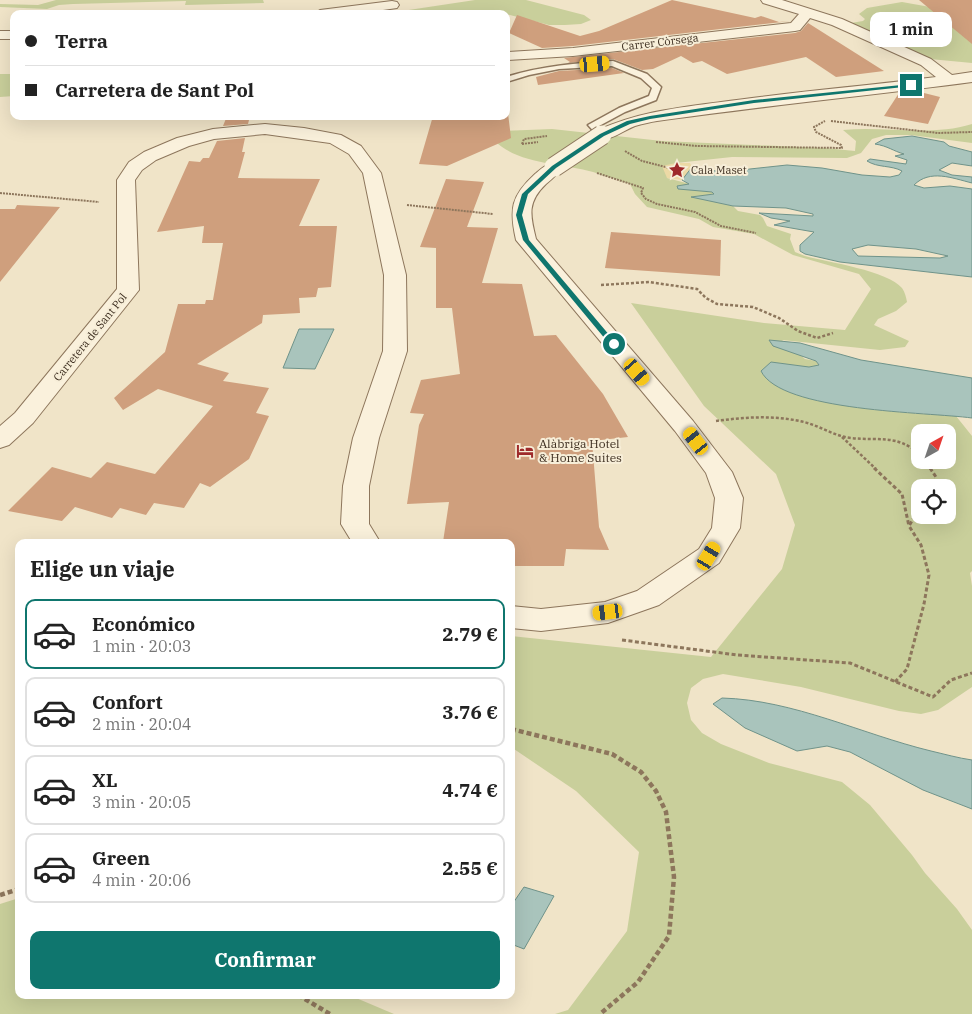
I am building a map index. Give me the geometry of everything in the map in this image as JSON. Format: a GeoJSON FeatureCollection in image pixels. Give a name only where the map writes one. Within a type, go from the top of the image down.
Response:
{"type":"FeatureCollection","features":[{"type":"Feature","properties":{"kind":"street"},"geometry":{"type":"LineString","coordinates":[[768,0],[837,22],[926,62],[949,80]]}},
{"type":"Feature","properties":{"kind":"street"},"geometry":{"type":"LineString","coordinates":[[352,10],[392,5]]}},
{"type":"Feature","properties":{"kind":"street","name":"Carrer Còrsega"},"geometry":{"type":"LineString","coordinates":[[510,56],[573,52],[795,26],[808,12]]}},
{"type":"Feature","properties":{"kind":"street"},"geometry":{"type":"LineString","coordinates":[[515,617],[540,620],[608,612],[648,598],[709,556],[726,528],[729,498],[719,472],[684,426],[526,240],[519,215],[525,194],[554,167],[602,135],[628,122],[754,102],[873,90],[972,77]]}},
{"type":"Feature","properties":{"kind":"street","name":"Carretera de Sant Pol"},"geometry":{"type":"LineString","coordinates":[[0,440],[24,418],[128,290],[126,180],[135,166],[150,156],[183,142],[213,134],[265,130],[304,133],[327,138],[355,150],[372,173],[395,276],[395,351],[366,438],[356,486],[356,524],[364,539]]}},
{"type":"Feature","properties":{"kind":"lane"},"geometry":{"type":"LineString","coordinates":[[510,79],[527,73],[559,67],[612,62],[644,76],[657,87],[652,98],[622,110],[593,125],[602,135]]}},
{"type":"Feature","properties":{"kind":"path"},"geometry":{"type":"LineString","coordinates":[[650,142],[697,146],[842,148],[841,145],[816,132],[814,127],[820,122],[828,121],[938,133],[972,132]]}},
{"type":"Feature","properties":{"kind":"path"},"geometry":{"type":"LineString","coordinates":[[625,151],[642,161],[677,170]]}},
{"type":"Feature","properties":{"kind":"path"},"geometry":{"type":"LineString","coordinates":[[596,172],[643,188],[642,193],[646,199],[657,204],[695,212],[721,226],[756,233]]}},
{"type":"Feature","properties":{"kind":"path"},"geometry":{"type":"LineString","coordinates":[[0,193],[127,204]]}},
{"type":"Feature","properties":{"kind":"path"},"geometry":{"type":"LineString","coordinates":[[379,204],[519,215]]}},
{"type":"Feature","properties":{"kind":"path"},"geometry":{"type":"LineString","coordinates":[[594,285],[649,282],[697,289],[706,298],[717,304],[753,307],[779,318],[798,331],[817,338],[833,333]]}},
{"type":"Feature","properties":{"kind":"path"},"geometry":{"type":"LineString","coordinates":[[724,420],[773,418],[806,422],[841,436],[899,439],[911,444]]}},
{"type":"Feature","properties":{"kind":"path"},"geometry":{"type":"LineString","coordinates":[[841,436],[902,494],[909,526],[921,545],[929,575],[924,604],[907,670],[894,682]]}},
{"type":"Feature","properties":{"kind":"path"},"geometry":{"type":"LineString","coordinates":[[677,647],[737,655],[850,663],[933,697],[951,680],[972,673]]}},
{"type":"Feature","properties":{"kind":"path"},"geometry":{"type":"LineString","coordinates":[[515,730],[612,754],[641,772],[656,790],[666,812],[674,877],[669,936],[638,982],[600,1014]]}},
{"type":"Feature","properties":{"kind":"path"},"geometry":{"type":"LineString","coordinates":[[0,895],[15,890]]}},
{"type":"Feature","properties":{"kind":"path"},"geometry":{"type":"LineString","coordinates":[[305,999],[330,1014]]}},
{"type":"Feature","properties":{"kind":"green space"},"geometry":{"type":"Polygon","coordinates":[[[56,0],[263,0],[264,3],[185,5],[186,1],[73,4],[59,5],[47,9],[0,7],[0,4],[38,5],[56,0]]]}},
{"type":"Feature","properties":{"kind":"green space"},"geometry":{"type":"Polygon","coordinates":[[[475,0],[526,0],[584,15],[591,20],[581,24],[549,25],[510,15],[510,10],[409,10],[475,0]]]}},
{"type":"Feature","properties":{"kind":"green space"},"geometry":{"type":"Polygon","coordinates":[[[902,2],[930,7],[972,8],[972,63],[930,59],[851,23],[863,21],[865,19],[859,14],[867,8],[902,2]]]}},
{"type":"Feature","properties":{"kind":"green space"},"geometry":{"type":"Polygon","coordinates":[[[0,74],[10,74],[10,96],[0,97],[0,74]]]}},
{"type":"Feature","properties":{"kind":"green space"},"geometry":{"type":"Polygon","coordinates":[[[972,124],[972,143],[911,135],[886,135],[872,139],[861,153],[847,158],[732,157],[676,163],[667,178],[690,184],[678,188],[712,192],[714,194],[693,197],[733,206],[738,211],[760,215],[767,226],[791,234],[790,239],[795,252],[871,272],[895,282],[902,288],[907,302],[896,311],[878,319],[874,325],[909,341],[905,347],[880,350],[782,340],[805,359],[816,361],[819,366],[809,367],[780,388],[823,401],[845,405],[889,411],[956,416],[972,436],[972,571],[970,573],[972,586],[972,687],[938,710],[921,714],[899,711],[801,687],[723,674],[703,679],[691,688],[687,703],[691,720],[702,733],[721,744],[769,763],[842,782],[870,805],[957,909],[972,930],[972,1014],[555,1014],[568,1010],[627,931],[639,852],[576,791],[515,750],[515,636],[711,657],[782,569],[795,525],[776,474],[704,406],[631,303],[764,323],[845,330],[871,289],[859,274],[793,255],[754,234],[713,227],[699,219],[647,207],[635,194],[630,184],[581,169],[528,159],[505,149],[495,141],[503,131],[552,129],[662,141],[855,151],[856,141],[843,130],[924,131],[956,128],[972,124]]]}},
{"type":"Feature","properties":{"kind":"green space"},"geometry":{"type":"Polygon","coordinates":[[[15,899],[15,999],[358,999],[394,1014],[0,1014],[0,904],[15,899]]]}},
{"type":"Feature","properties":{"kind":"sand","name":"Cala Maset"},"geometry":{"type":"Polygon","coordinates":[[[690,163],[692,167],[682,180],[667,178],[662,166],[690,163]]]}},
{"type":"Feature","properties":{"kind":"water"},"geometry":{"type":"Polygon","coordinates":[[[912,136],[944,142],[949,146],[972,152],[972,166],[952,163],[939,170],[952,175],[972,177],[972,183],[949,177],[934,176],[920,180],[914,185],[924,188],[950,186],[972,189],[972,277],[840,262],[805,254],[800,251],[800,245],[814,232],[774,225],[790,221],[771,218],[759,213],[813,216],[813,214],[786,208],[733,206],[691,197],[714,194],[712,192],[678,189],[677,186],[689,184],[682,180],[692,167],[722,172],[787,165],[822,168],[862,175],[890,177],[899,175],[902,171],[867,161],[870,159],[906,164],[907,160],[895,156],[904,154],[875,144],[884,139],[912,136]],[[868,245],[852,249],[858,256],[940,258],[948,256],[916,249],[868,245]]]}},
{"type":"Feature","properties":{"kind":"water"},"geometry":{"type":"Polygon","coordinates":[[[299,329],[334,329],[315,369],[283,368],[299,329]]]}},
{"type":"Feature","properties":{"kind":"water"},"geometry":{"type":"Polygon","coordinates":[[[769,340],[800,343],[861,360],[972,378],[972,418],[858,408],[796,395],[774,385],[761,371],[771,362],[809,367],[819,365],[816,361],[773,346],[769,340]]]}},
{"type":"Feature","properties":{"kind":"water"},"geometry":{"type":"Polygon","coordinates":[[[722,698],[749,700],[801,711],[905,744],[972,760],[972,809],[923,790],[850,752],[827,746],[797,751],[745,728],[713,704],[722,698]]]}},
{"type":"Feature","properties":{"kind":"water"},"geometry":{"type":"Polygon","coordinates":[[[524,887],[554,896],[524,949],[515,946],[515,900],[524,887]]]}},
{"type":"Feature","properties":{"kind":"building"},"geometry":{"type":"Polygon","coordinates":[[[672,0],[755,18],[761,16],[779,22],[791,21],[542,48],[510,33],[517,15],[580,36],[599,31],[672,0]]]}},
{"type":"Feature","properties":{"kind":"building"},"geometry":{"type":"Polygon","coordinates":[[[919,0],[972,0],[972,44],[919,0]]]}},
{"type":"Feature","properties":{"kind":"building"},"geometry":{"type":"Polygon","coordinates":[[[808,23],[884,71],[836,77],[806,57],[727,74],[702,61],[693,63],[681,56],[653,69],[642,70],[613,59],[568,63],[570,62],[564,58],[795,33],[801,31],[808,23]]]}},
{"type":"Feature","properties":{"kind":"building"},"geometry":{"type":"Polygon","coordinates":[[[612,68],[624,73],[538,85],[536,77],[559,71],[612,68]]]}},
{"type":"Feature","properties":{"kind":"building"},"geometry":{"type":"Polygon","coordinates":[[[916,91],[940,97],[928,124],[884,116],[899,93],[916,91]]]}},
{"type":"Feature","properties":{"kind":"building"},"geometry":{"type":"Polygon","coordinates":[[[225,120],[249,120],[248,124],[223,126],[225,120]]]}},
{"type":"Feature","properties":{"kind":"building"},"geometry":{"type":"Polygon","coordinates":[[[432,120],[509,120],[511,138],[447,166],[419,164],[432,120]]]}},
{"type":"Feature","properties":{"kind":"building"},"geometry":{"type":"Polygon","coordinates":[[[245,138],[242,152],[245,152],[238,178],[320,179],[299,226],[337,226],[331,287],[318,288],[316,297],[299,298],[300,313],[263,315],[262,323],[197,364],[229,373],[223,381],[269,388],[256,413],[269,416],[249,459],[210,487],[200,483],[184,508],[154,503],[146,515],[120,508],[112,518],[75,507],[62,521],[8,511],[52,467],[91,478],[107,462],[155,474],[213,406],[158,389],[123,410],[114,398],[165,352],[178,304],[205,304],[206,300],[213,300],[223,243],[202,243],[204,226],[157,232],[189,161],[200,162],[203,158],[209,158],[217,141],[245,138]]]}},
{"type":"Feature","properties":{"kind":"building","name":"Alàbriga Hotel & Home Suites"},"geometry":{"type":"Polygon","coordinates":[[[446,179],[484,182],[467,227],[498,228],[482,283],[522,284],[534,336],[556,335],[603,394],[628,437],[592,441],[599,527],[609,550],[566,549],[564,566],[515,566],[515,539],[443,539],[449,502],[407,504],[419,425],[424,414],[410,413],[421,380],[460,374],[452,308],[436,308],[436,248],[420,247],[446,179]]]}},
{"type":"Feature","properties":{"kind":"building"},"geometry":{"type":"Polygon","coordinates":[[[17,205],[60,207],[0,282],[0,209],[15,209],[17,205]]]}},
{"type":"Feature","properties":{"kind":"building"},"geometry":{"type":"Polygon","coordinates":[[[611,232],[721,240],[720,276],[605,268],[611,232]]]}},
{"type":"Feature","properties":{"kind":"place","name":"Cala Maset"},"geometry":{"type":"Point","coordinates":[677,170]}},
{"type":"Feature","properties":{"kind":"place","name":"Alàbriga Hotel & Home Suites"},"geometry":{"type":"Point","coordinates":[525,451]}},
{"type":"Feature","properties":{"kind":"route"},"geometry":{"type":"LineString","coordinates":[[614,344],[564,288],[526,240],[519,215],[525,194],[554,167],[602,135],[628,122],[754,102],[911,85]]}}]}
